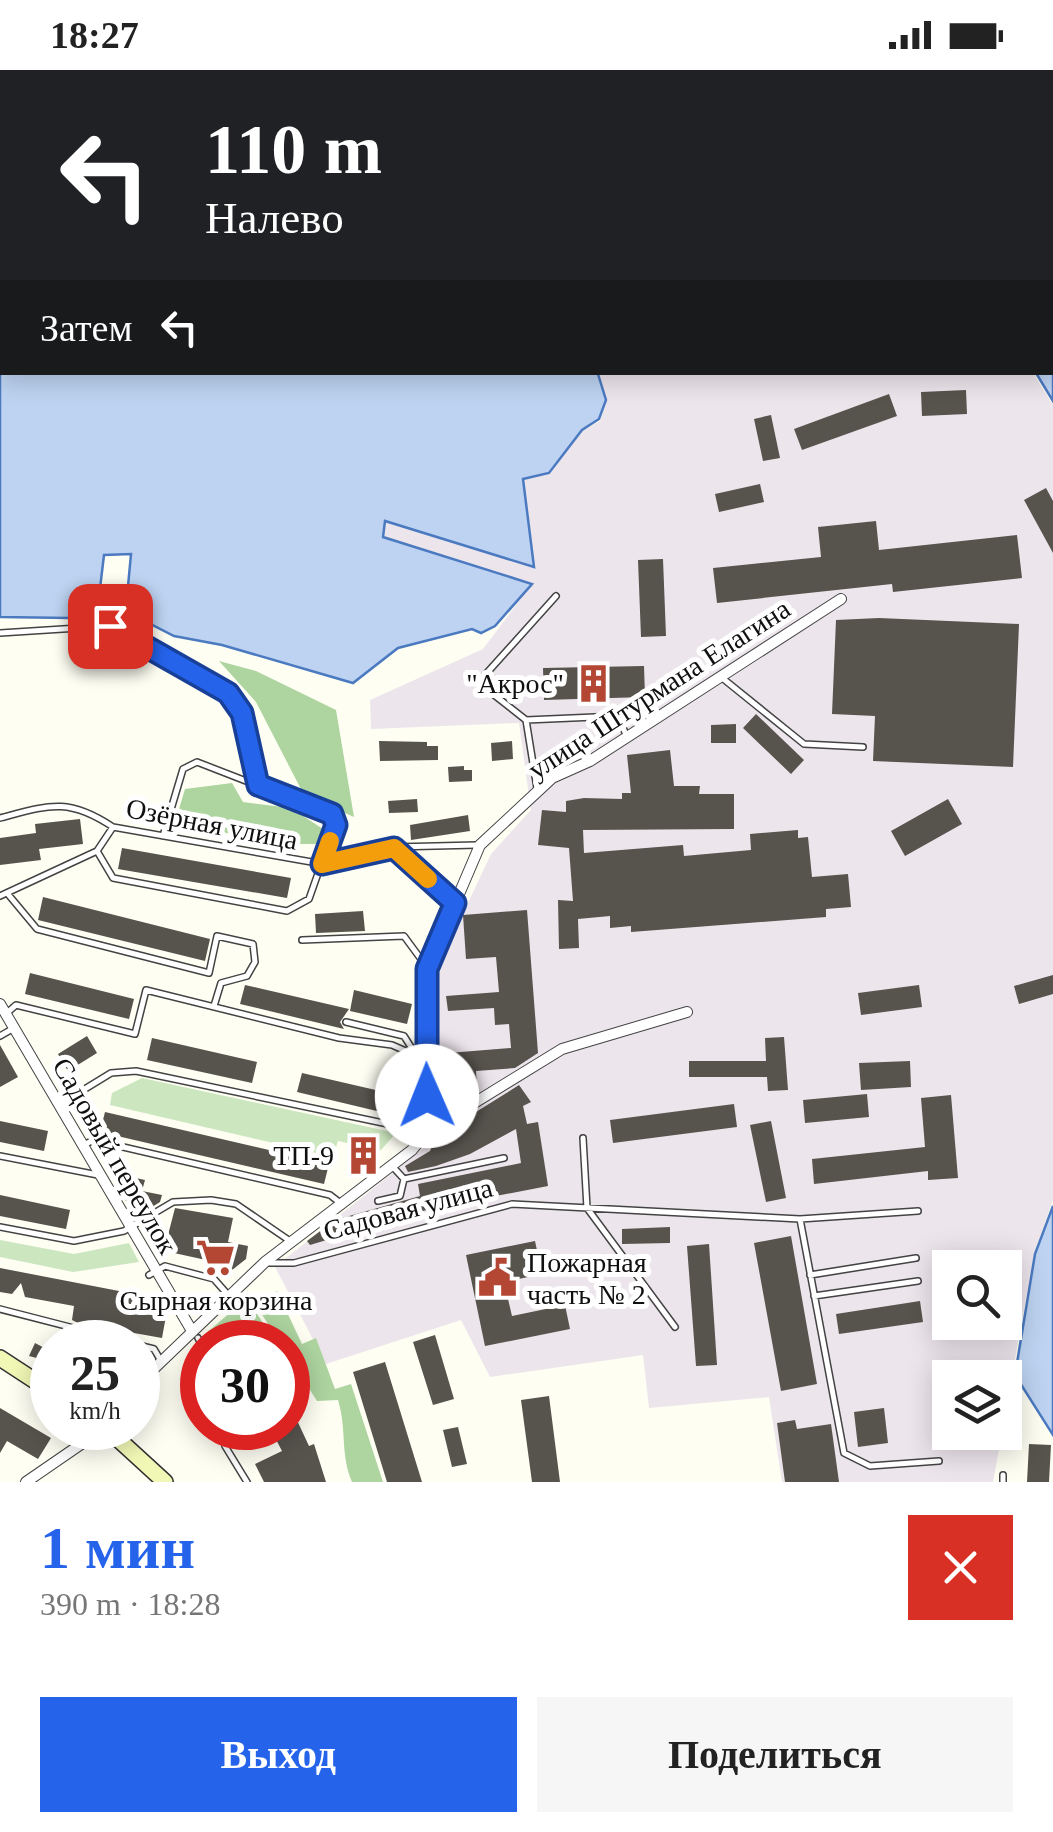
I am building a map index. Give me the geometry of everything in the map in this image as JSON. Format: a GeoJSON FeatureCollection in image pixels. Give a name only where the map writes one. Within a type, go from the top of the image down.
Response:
{"type":"FeatureCollection","features":[{"type":"Feature","properties":{"kind":"main road"},"geometry":{"type":"LineString","coordinates":[[0,1358],[30,1378]]}},
{"type":"Feature","properties":{"kind":"main road"},"geometry":{"type":"LineString","coordinates":[[130,1450],[164,1482]]}},
{"type":"Feature","properties":{"kind":"street","name":"улица Штурмана Елагина"},"geometry":{"type":"LineString","coordinates":[[427,1132],[421,1058],[427,969],[480,845],[552,778],[590,761],[841,598]]}},
{"type":"Feature","properties":{"kind":"street","name":"Садовый переулок"},"geometry":{"type":"LineString","coordinates":[[3,1009],[130,1226],[152,1272],[185,1320]]}},
{"type":"Feature","properties":{"kind":"street"},"geometry":{"type":"LineString","coordinates":[[208,1320],[265,1262],[391,1165],[427,1132],[562,1050],[687,1012]]}},
{"type":"Feature","properties":{"kind":"street"},"geometry":{"type":"LineString","coordinates":[[160,1361],[180,1346]]}},
{"type":"Feature","properties":{"kind":"street"},"geometry":{"type":"LineString","coordinates":[[26,1482],[73,1450]]}},
{"type":"Feature","properties":{"kind":"lane"},"geometry":{"type":"LineString","coordinates":[[538,792],[526,720],[494,694],[485,675],[556,596]]}},
{"type":"Feature","properties":{"kind":"lane"},"geometry":{"type":"LineString","coordinates":[[0,633],[110,626],[228,693],[242,713],[258,785]]}},
{"type":"Feature","properties":{"kind":"lane"},"geometry":{"type":"LineString","coordinates":[[721,677],[804,744],[863,747]]}},
{"type":"Feature","properties":{"kind":"lane"},"geometry":{"type":"LineString","coordinates":[[526,720],[618,716],[627,737]]}},
{"type":"Feature","properties":{"kind":"lane"},"geometry":{"type":"LineString","coordinates":[[97,851],[113,878],[287,911],[308,899],[336,825],[332,814],[197,762],[183,769],[163,836]]}},
{"type":"Feature","properties":{"kind":"lane","name":"Озёрная улица"},"geometry":{"type":"LineString","coordinates":[[0,818],[54,804],[88,810],[113,827],[322,864],[394,848],[480,845]]}},
{"type":"Feature","properties":{"kind":"lane"},"geometry":{"type":"LineString","coordinates":[[113,827],[97,851],[3,895],[38,929],[209,974],[217,936],[253,944],[255,962],[246,976],[221,983],[214,1006]]}},
{"type":"Feature","properties":{"kind":"lane"},"geometry":{"type":"LineString","coordinates":[[394,848],[455,903]]}},
{"type":"Feature","properties":{"kind":"lane"},"geometry":{"type":"LineString","coordinates":[[302,940],[404,936],[427,969]]}},
{"type":"Feature","properties":{"kind":"lane"},"geometry":{"type":"LineString","coordinates":[[3,1009],[16,1005],[135,1034],[146,990],[339,1038],[392,1044],[421,1058]]}},
{"type":"Feature","properties":{"kind":"lane"},"geometry":{"type":"LineString","coordinates":[[346,1022],[404,1036],[421,1058]]}},
{"type":"Feature","properties":{"kind":"lane"},"geometry":{"type":"LineString","coordinates":[[0,1036],[14,1028]]}},
{"type":"Feature","properties":{"kind":"lane"},"geometry":{"type":"LineString","coordinates":[[59,1105],[111,1074],[136,1072],[427,1132]]}},
{"type":"Feature","properties":{"kind":"lane"},"geometry":{"type":"LineString","coordinates":[[583,1138],[587,1208],[675,1327]]}},
{"type":"Feature","properties":{"kind":"lane"},"geometry":{"type":"LineString","coordinates":[[83,1146],[92,1140],[330,1194],[339,1202]]}},
{"type":"Feature","properties":{"kind":"lane"},"geometry":{"type":"LineString","coordinates":[[0,1156],[101,1176]]}},
{"type":"Feature","properties":{"kind":"lane"},"geometry":{"type":"LineString","coordinates":[[404,1179],[504,1158]]}},
{"type":"Feature","properties":{"kind":"lane"},"geometry":{"type":"LineString","coordinates":[[391,1165],[404,1179]]}},
{"type":"Feature","properties":{"kind":"lane"},"geometry":{"type":"LineString","coordinates":[[378,1201],[400,1196],[404,1179]]}},
{"type":"Feature","properties":{"kind":"lane"},"geometry":{"type":"LineString","coordinates":[[0,1227],[74,1241],[130,1226],[173,1202],[211,1200],[236,1204],[290,1241]]}},
{"type":"Feature","properties":{"kind":"lane","name":"Садовая улица"},"geometry":{"type":"LineString","coordinates":[[265,1262],[294,1263],[512,1204],[800,1219],[918,1211]]}},
{"type":"Feature","properties":{"kind":"lane"},"geometry":{"type":"LineString","coordinates":[[800,1219],[844,1453],[870,1466],[939,1461]]}},
{"type":"Feature","properties":{"kind":"lane"},"geometry":{"type":"LineString","coordinates":[[810,1275],[916,1258]]}},
{"type":"Feature","properties":{"kind":"lane"},"geometry":{"type":"LineString","coordinates":[[152,1272],[164,1266],[214,1279],[229,1296]]}},
{"type":"Feature","properties":{"kind":"lane"},"geometry":{"type":"LineString","coordinates":[[814,1296],[918,1281]]}},
{"type":"Feature","properties":{"kind":"lane"},"geometry":{"type":"LineString","coordinates":[[0,1309],[43,1320]]}},
{"type":"Feature","properties":{"kind":"lane"},"geometry":{"type":"LineString","coordinates":[[227,1450],[247,1482]]}},
{"type":"Feature","properties":{"kind":"shaded area"},"geometry":{"type":"Polygon","coordinates":[[[599,375],[1034,375],[1053,405],[1053,1200],[1034,1254],[1022,1320],[1022,1250],[932,1250],[932,1340],[1018,1340],[1015,1360],[932,1360],[932,1450],[999,1450],[993,1482],[782,1482],[769,1397],[649,1408],[643,1355],[490,1377],[461,1320],[326,1364],[310,1334],[310,1320],[303,1320],[275,1267],[430,1143],[435,973],[491,854],[531,810],[519,723],[371,729],[370,700],[483,649],[532,584],[383,536],[385,521],[535,568],[524,480],[550,474],[582,431],[600,421],[607,400],[599,375]]]}},
{"type":"Feature","properties":{"kind":"green space"},"geometry":{"type":"Polygon","coordinates":[[[219,661],[256,671],[336,710],[354,817],[304,795],[256,702],[219,661]]]}},
{"type":"Feature","properties":{"kind":"green space"},"geometry":{"type":"Polygon","coordinates":[[[232,783],[243,802],[291,808],[341,841],[278,843],[176,819],[185,789],[232,783]]]}},
{"type":"Feature","properties":{"kind":"green space"},"geometry":{"type":"Polygon","coordinates":[[[142,1078],[396,1133],[381,1150],[338,1141],[333,1157],[110,1105],[112,1093],[142,1078]]]}},
{"type":"Feature","properties":{"kind":"green space"},"geometry":{"type":"Polygon","coordinates":[[[0,1240],[74,1254],[129,1243],[139,1262],[73,1272],[0,1257],[0,1240]]]}},
{"type":"Feature","properties":{"kind":"green space"},"geometry":{"type":"Polygon","coordinates":[[[277,1291],[291,1320],[266,1320],[255,1304],[277,1291]]]}},
{"type":"Feature","properties":{"kind":"green space"},"geometry":{"type":"Polygon","coordinates":[[[247,1298],[261,1320],[222,1320],[247,1298]]]}},
{"type":"Feature","properties":{"kind":"green space"},"geometry":{"type":"Polygon","coordinates":[[[316,1338],[335,1389],[351,1384],[383,1482],[352,1482],[338,1400],[317,1401],[310,1390],[310,1341],[316,1338]]]}},
{"type":"Feature","properties":{"kind":"water"},"geometry":{"type":"Polygon","coordinates":[[[0,375],[598,375],[606,400],[599,419],[582,430],[549,473],[523,479],[534,567],[385,521],[383,537],[532,584],[495,626],[481,633],[472,629],[398,648],[353,683],[222,645],[174,636],[139,618],[127,597],[131,554],[104,555],[99,597],[93,609],[70,618],[0,617],[0,375]]]}},
{"type":"Feature","properties":{"kind":"water"},"geometry":{"type":"Polygon","coordinates":[[[1037,375],[1053,375],[1053,401],[1037,375]]]}},
{"type":"Feature","properties":{"kind":"water"},"geometry":{"type":"Polygon","coordinates":[[[1053,1206],[1053,1435],[1022,1386],[1022,1360],[1017,1360],[1035,1254],[1053,1206]]]}},
{"type":"Feature","properties":{"kind":"building"},"geometry":{"type":"Polygon","coordinates":[[[966,390],[967,414],[922,416],[921,392],[966,390]]]}},
{"type":"Feature","properties":{"kind":"building"},"geometry":{"type":"Polygon","coordinates":[[[889,394],[897,416],[802,450],[794,429],[889,394]]]}},
{"type":"Feature","properties":{"kind":"building"},"geometry":{"type":"Polygon","coordinates":[[[771,415],[780,458],[763,461],[754,419],[771,415]]]}},
{"type":"Feature","properties":{"kind":"building"},"geometry":{"type":"Polygon","coordinates":[[[760,484],[764,502],[719,512],[715,494],[760,484]]]}},
{"type":"Feature","properties":{"kind":"building"},"geometry":{"type":"Polygon","coordinates":[[[1046,488],[1053,501],[1053,553],[1024,500],[1046,488]]]}},
{"type":"Feature","properties":{"kind":"building"},"geometry":{"type":"Polygon","coordinates":[[[876,521],[879,550],[1017,535],[1022,578],[893,592],[892,584],[717,603],[713,568],[821,557],[818,527],[876,521]]]}},
{"type":"Feature","properties":{"kind":"building"},"geometry":{"type":"Polygon","coordinates":[[[663,559],[666,636],[641,637],[638,560],[663,559]]]}},
{"type":"Feature","properties":{"kind":"building"},"geometry":{"type":"Polygon","coordinates":[[[836,620],[1019,624],[1013,767],[873,761],[875,716],[832,714],[836,620]]]}},
{"type":"Feature","properties":{"kind":"building"},"geometry":{"type":"Polygon","coordinates":[[[89,650],[109,654],[106,669],[86,665],[89,650]]]}},
{"type":"Feature","properties":{"kind":"building","name":"\"Акрос\""},"geometry":{"type":"Polygon","coordinates":[[[644,666],[645,697],[544,700],[543,668],[644,666]]]}},
{"type":"Feature","properties":{"kind":"building"},"geometry":{"type":"Polygon","coordinates":[[[756,714],[804,760],[791,774],[743,728],[756,714]]]}},
{"type":"Feature","properties":{"kind":"building"},"geometry":{"type":"Polygon","coordinates":[[[736,724],[736,743],[711,743],[711,725],[736,724]]]}},
{"type":"Feature","properties":{"kind":"building"},"geometry":{"type":"Polygon","coordinates":[[[379,741],[427,742],[427,746],[438,746],[438,760],[380,761],[379,741]]]}},
{"type":"Feature","properties":{"kind":"building"},"geometry":{"type":"Polygon","coordinates":[[[512,741],[513,759],[492,761],[491,743],[512,741]]]}},
{"type":"Feature","properties":{"kind":"building"},"geometry":{"type":"Polygon","coordinates":[[[670,750],[674,786],[700,786],[699,794],[734,794],[734,829],[583,830],[584,853],[683,845],[684,856],[751,850],[750,834],[798,830],[798,838],[808,837],[812,877],[848,874],[851,907],[826,909],[826,917],[631,932],[631,926],[610,928],[610,916],[578,919],[579,948],[559,949],[558,900],[573,901],[569,848],[538,845],[542,810],[566,812],[566,801],[584,798],[622,799],[622,793],[631,793],[627,755],[670,750]]]}},
{"type":"Feature","properties":{"kind":"building"},"geometry":{"type":"Polygon","coordinates":[[[464,766],[464,770],[472,770],[472,781],[449,782],[448,767],[464,766]]]}},
{"type":"Feature","properties":{"kind":"building"},"geometry":{"type":"Polygon","coordinates":[[[417,799],[418,812],[389,813],[388,801],[417,799]]]}},
{"type":"Feature","properties":{"kind":"building"},"geometry":{"type":"Polygon","coordinates":[[[948,799],[962,824],[905,856],[891,831],[948,799]]]}},
{"type":"Feature","properties":{"kind":"building"},"geometry":{"type":"Polygon","coordinates":[[[468,815],[470,831],[411,840],[410,825],[468,815]]]}},
{"type":"Feature","properties":{"kind":"building"},"geometry":{"type":"Polygon","coordinates":[[[80,819],[83,844],[39,849],[41,860],[0,865],[0,838],[36,833],[35,824],[80,819]]]}},
{"type":"Feature","properties":{"kind":"building"},"geometry":{"type":"Polygon","coordinates":[[[122,848],[291,878],[287,898],[118,869],[122,848]]]}},
{"type":"Feature","properties":{"kind":"building"},"geometry":{"type":"Polygon","coordinates":[[[43,897],[210,939],[205,961],[38,920],[43,897]]]}},
{"type":"Feature","properties":{"kind":"building"},"geometry":{"type":"Polygon","coordinates":[[[527,910],[538,1053],[515,1068],[476,1071],[477,1088],[437,1092],[436,1054],[511,1048],[509,1024],[495,1025],[494,1008],[448,1011],[446,996],[499,992],[496,957],[466,959],[463,915],[527,910]]]}},
{"type":"Feature","properties":{"kind":"building"},"geometry":{"type":"Polygon","coordinates":[[[363,911],[365,931],[316,933],[315,914],[363,911]]]}},
{"type":"Feature","properties":{"kind":"building"},"geometry":{"type":"Polygon","coordinates":[[[30,973],[134,999],[129,1019],[25,994],[30,973]]]}},
{"type":"Feature","properties":{"kind":"building"},"geometry":{"type":"Polygon","coordinates":[[[1053,975],[1053,994],[1019,1004],[1014,986],[1053,975]]]}},
{"type":"Feature","properties":{"kind":"building"},"geometry":{"type":"Polygon","coordinates":[[[245,985],[349,1009],[340,1022],[344,1029],[240,1004],[245,985]]]}},
{"type":"Feature","properties":{"kind":"building"},"geometry":{"type":"Polygon","coordinates":[[[919,985],[922,1007],[861,1015],[858,993],[919,985]]]}},
{"type":"Feature","properties":{"kind":"building"},"geometry":{"type":"Polygon","coordinates":[[[354,990],[412,1004],[407,1024],[350,1011],[354,990]]]}},
{"type":"Feature","properties":{"kind":"building"},"geometry":{"type":"Polygon","coordinates":[[[87,1036],[97,1053],[68,1071],[58,1054],[87,1036]]]}},
{"type":"Feature","properties":{"kind":"building"},"geometry":{"type":"Polygon","coordinates":[[[784,1037],[788,1090],[768,1091],[767,1077],[689,1077],[689,1061],[766,1061],[765,1038],[784,1037]]]}},
{"type":"Feature","properties":{"kind":"building"},"geometry":{"type":"Polygon","coordinates":[[[152,1038],[257,1062],[252,1083],[147,1060],[152,1038]]]}},
{"type":"Feature","properties":{"kind":"building"},"geometry":{"type":"Polygon","coordinates":[[[0,1045],[18,1077],[0,1087],[0,1045]]]}},
{"type":"Feature","properties":{"kind":"building"},"geometry":{"type":"Polygon","coordinates":[[[910,1061],[911,1087],[861,1090],[859,1063],[910,1061]]]}},
{"type":"Feature","properties":{"kind":"building"},"geometry":{"type":"Polygon","coordinates":[[[302,1073],[406,1097],[402,1117],[297,1092],[302,1073]]]}},
{"type":"Feature","properties":{"kind":"building"},"geometry":{"type":"Polygon","coordinates":[[[519,1085],[531,1102],[523,1106],[527,1124],[538,1122],[548,1186],[433,1208],[310,1245],[307,1241],[335,1220],[420,1196],[418,1184],[521,1163],[516,1129],[470,1154],[436,1166],[408,1172],[405,1166],[430,1151],[436,1137],[519,1085]]]}},
{"type":"Feature","properties":{"kind":"building"},"geometry":{"type":"Polygon","coordinates":[[[867,1094],[869,1117],[805,1123],[803,1100],[867,1094]]]}},
{"type":"Feature","properties":{"kind":"building"},"geometry":{"type":"Polygon","coordinates":[[[951,1095],[958,1178],[928,1180],[928,1171],[814,1184],[812,1159],[925,1147],[921,1098],[951,1095]]]}},
{"type":"Feature","properties":{"kind":"building"},"geometry":{"type":"Polygon","coordinates":[[[734,1104],[737,1127],[613,1143],[610,1120],[734,1104]]]}},
{"type":"Feature","properties":{"kind":"building"},"geometry":{"type":"Polygon","coordinates":[[[105,1112],[329,1164],[324,1184],[100,1132],[105,1112]]]}},
{"type":"Feature","properties":{"kind":"building"},"geometry":{"type":"Polygon","coordinates":[[[0,1121],[48,1131],[44,1151],[0,1142],[0,1121]]]}},
{"type":"Feature","properties":{"kind":"building"},"geometry":{"type":"Polygon","coordinates":[[[771,1121],[786,1198],[766,1202],[750,1125],[771,1121]]]}},
{"type":"Feature","properties":{"kind":"building","name":"ТП-9"},"geometry":{"type":"Polygon","coordinates":[[[357,1148],[374,1152],[372,1163],[354,1159],[357,1148]]]}},
{"type":"Feature","properties":{"kind":"building"},"geometry":{"type":"Polygon","coordinates":[[[118,1174],[145,1180],[142,1191],[162,1195],[160,1202],[152,1207],[129,1206],[117,1186],[118,1174]]]}},
{"type":"Feature","properties":{"kind":"building"},"geometry":{"type":"Polygon","coordinates":[[[0,1195],[70,1210],[66,1229],[0,1216],[0,1195]]]}},
{"type":"Feature","properties":{"kind":"building"},"geometry":{"type":"Polygon","coordinates":[[[175,1208],[233,1218],[228,1242],[248,1246],[246,1259],[222,1278],[224,1264],[165,1251],[166,1246],[149,1241],[149,1230],[168,1235],[175,1208]]]}},
{"type":"Feature","properties":{"kind":"building"},"geometry":{"type":"Polygon","coordinates":[[[670,1227],[670,1243],[622,1244],[622,1229],[670,1227]]]}},
{"type":"Feature","properties":{"kind":"building"},"geometry":{"type":"Polygon","coordinates":[[[791,1236],[817,1384],[781,1391],[754,1243],[791,1236]]]}},
{"type":"Feature","properties":{"kind":"building"},"geometry":{"type":"Polygon","coordinates":[[[535,1241],[542,1274],[504,1282],[512,1316],[565,1305],[570,1329],[485,1346],[466,1255],[535,1241]]]}},
{"type":"Feature","properties":{"kind":"building"},"geometry":{"type":"Polygon","coordinates":[[[709,1244],[717,1365],[696,1366],[687,1246],[709,1244]]]}},
{"type":"Feature","properties":{"kind":"building"},"geometry":{"type":"Polygon","coordinates":[[[0,1268],[150,1297],[152,1313],[166,1316],[162,1338],[160,1320],[72,1320],[74,1306],[25,1297],[21,1283],[12,1294],[0,1292],[0,1268]]]}},
{"type":"Feature","properties":{"kind":"building"},"geometry":{"type":"Polygon","coordinates":[[[920,1301],[923,1322],[839,1334],[836,1314],[920,1301]]]}},
{"type":"Feature","properties":{"kind":"building"},"geometry":{"type":"Polygon","coordinates":[[[435,1335],[454,1399],[433,1405],[413,1342],[435,1335]]]}},
{"type":"Feature","properties":{"kind":"building"},"geometry":{"type":"Polygon","coordinates":[[[385,1362],[422,1482],[387,1482],[353,1372],[385,1362]]]}},
{"type":"Feature","properties":{"kind":"building"},"geometry":{"type":"Polygon","coordinates":[[[549,1396],[560,1482],[532,1482],[521,1400],[549,1396]]]}},
{"type":"Feature","properties":{"kind":"building"},"geometry":{"type":"Polygon","coordinates":[[[0,1408],[30,1426],[30,1450],[44,1450],[38,1459],[7,1441],[0,1453],[0,1408]]]}},
{"type":"Feature","properties":{"kind":"building"},"geometry":{"type":"Polygon","coordinates":[[[884,1408],[888,1443],[858,1447],[854,1412],[884,1408]]]}},
{"type":"Feature","properties":{"kind":"building"},"geometry":{"type":"Polygon","coordinates":[[[795,1420],[797,1429],[831,1424],[839,1482],[785,1482],[777,1423],[795,1420]]]}},
{"type":"Feature","properties":{"kind":"building"},"geometry":{"type":"Polygon","coordinates":[[[458,1427],[467,1464],[452,1467],[443,1430],[458,1427]]]}},
{"type":"Feature","properties":{"kind":"building"},"geometry":{"type":"Polygon","coordinates":[[[314,1444],[326,1482],[264,1482],[255,1464],[282,1451],[310,1450],[314,1444]]]}},
{"type":"Feature","properties":{"kind":"building"},"geometry":{"type":"Polygon","coordinates":[[[1029,1444],[1051,1445],[1049,1482],[1027,1482],[1029,1444]]]}},
{"type":"Feature","properties":{"kind":"slow traffic"},"geometry":{"type":"LineString","coordinates":[[330,841],[322,864],[394,848],[428,879]]}},
{"type":"Feature","properties":{"kind":"place","name":"\"Акрос\""},"geometry":{"type":"Point","coordinates":[594,683]}},
{"type":"Feature","properties":{"kind":"place","name":"ТП-9"},"geometry":{"type":"Point","coordinates":[364,1155]}},
{"type":"Feature","properties":{"kind":"place","name":"Сырная корзина"},"geometry":{"type":"Point","coordinates":[216,1258]}},
{"type":"Feature","properties":{"kind":"place","name":"Пожарная часть № 2"},"geometry":{"type":"Point","coordinates":[497,1278]}},
{"type":"Feature","properties":{"kind":"route"},"geometry":{"type":"LineString","coordinates":[[110,626],[228,693],[242,713],[258,785],[332,814],[336,825],[322,864],[394,848],[455,903],[427,969],[427,1096]]}}]}
